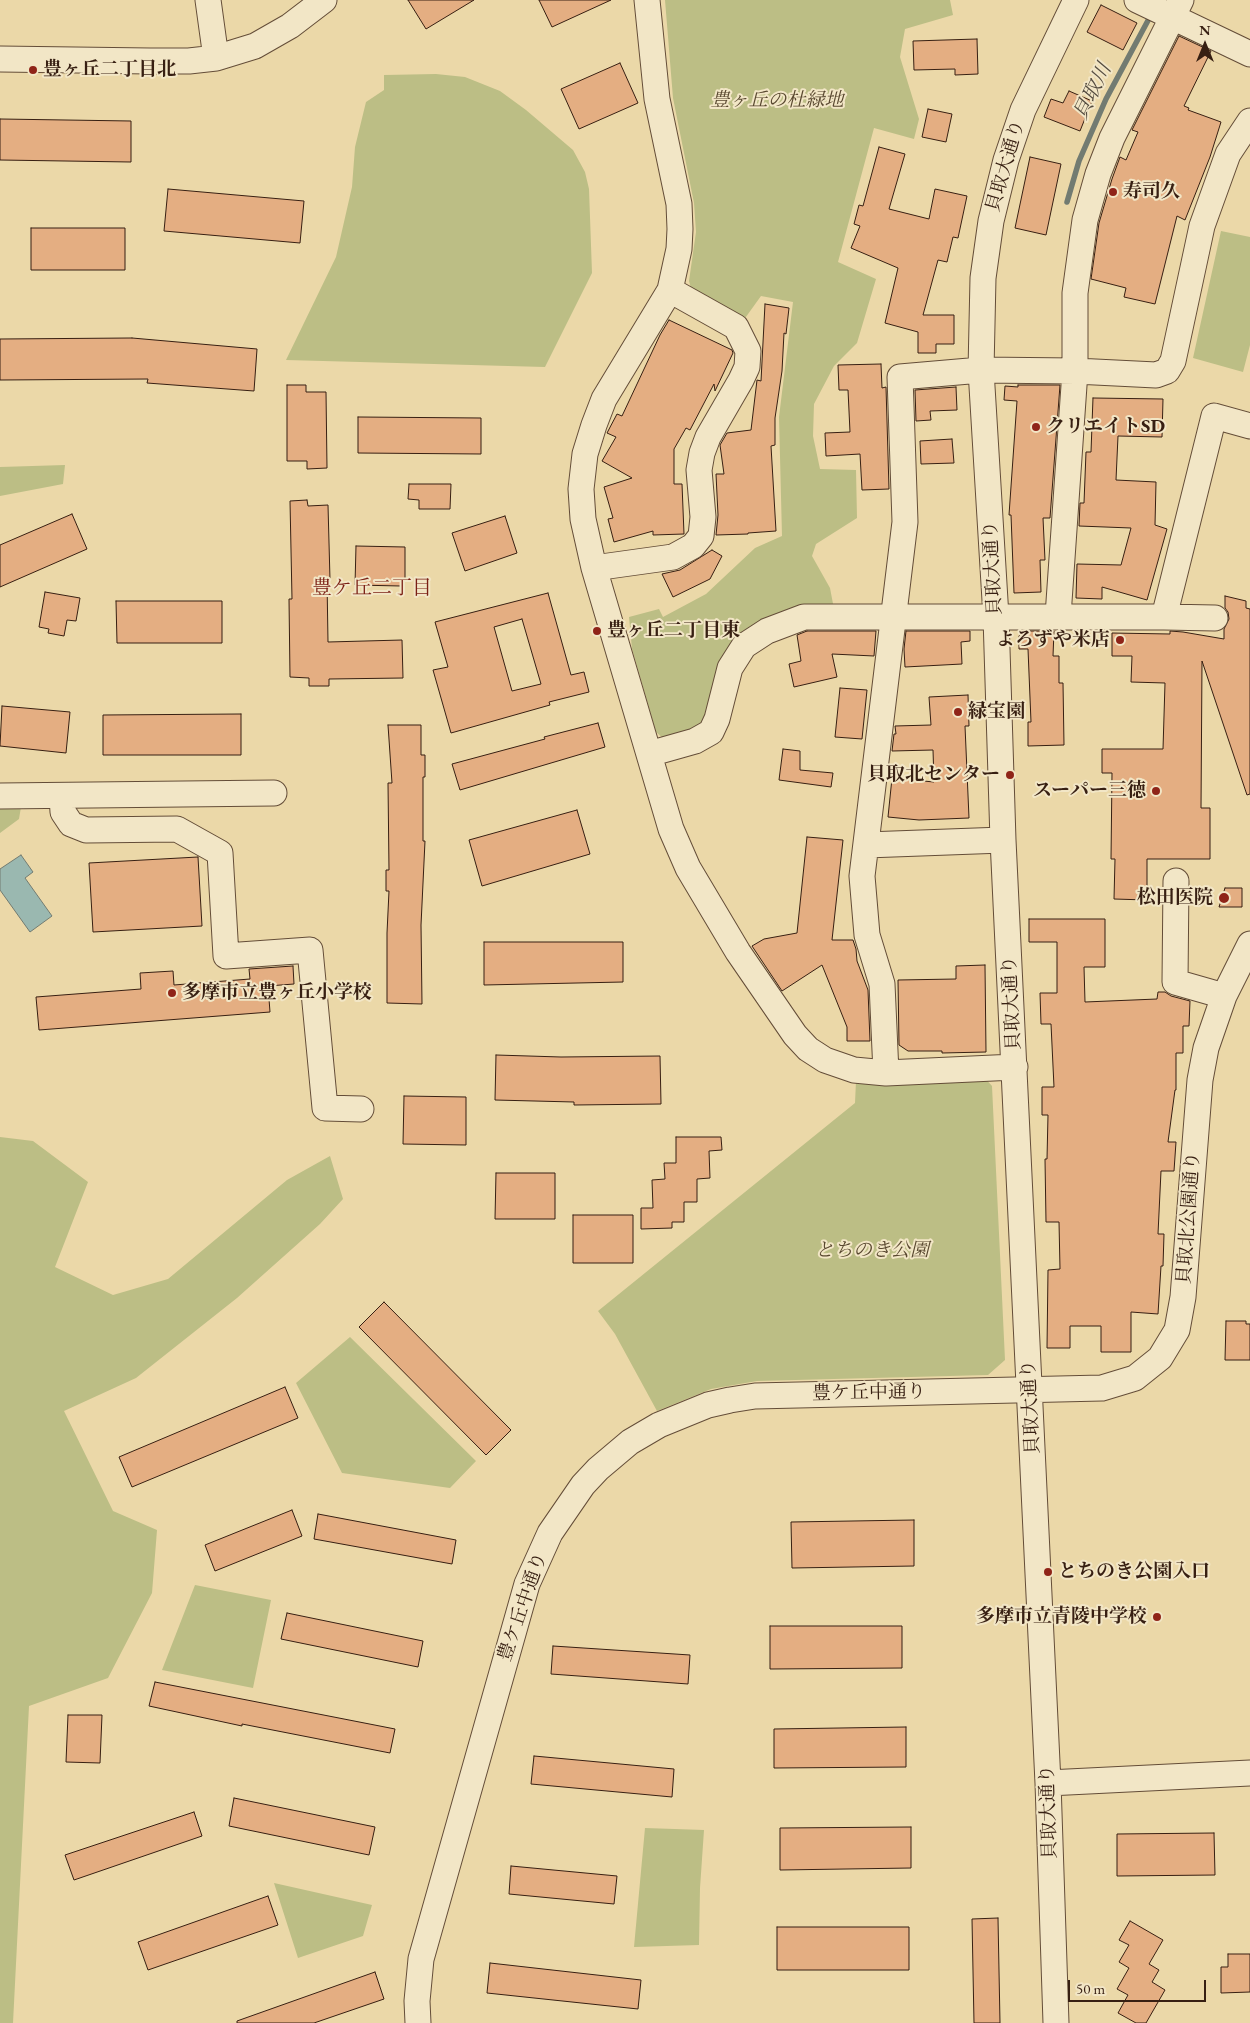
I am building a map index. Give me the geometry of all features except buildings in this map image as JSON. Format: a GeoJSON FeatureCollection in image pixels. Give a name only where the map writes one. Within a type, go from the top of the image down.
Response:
{"type":"FeatureCollection","features":[{"type":"Feature","properties":{"kind":"street"},"geometry":{"type":"LineString","coordinates":[[208,0],[216,58]]}},
{"type":"Feature","properties":{"kind":"street"},"geometry":{"type":"LineString","coordinates":[[0,59],[150,62],[216,58],[255,46],[290,26],[324,0]]}},
{"type":"Feature","properties":{"kind":"street"},"geometry":{"type":"LineString","coordinates":[[647,0],[657,99],[679,204],[679,249],[670,290],[604,400],[585,454],[581,489],[583,519],[594,568],[671,828],[688,868],[738,952],[795,1034],[808,1049],[838,1066],[854,1070],[886,1072],[1015,1067]]}},
{"type":"Feature","properties":{"kind":"street","name":"貝取大通り"},"geometry":{"type":"LineString","coordinates":[[1056,2023],[1048,1783],[1003,840],[996,617],[981,370],[983,278],[991,220],[1006,160],[1023,110],[1076,0]]}},
{"type":"Feature","properties":{"kind":"street"},"geometry":{"type":"LineString","coordinates":[[1140,1],[1173,10],[1250,54]]}},
{"type":"Feature","properties":{"kind":"street"},"geometry":{"type":"LineString","coordinates":[[1058,616],[1075,371],[1075,293],[1085,220],[1098,174],[1112,138],[1173,10]]}},
{"type":"Feature","properties":{"kind":"street"},"geometry":{"type":"LineString","coordinates":[[886,1072],[882,984],[867,935],[862,876],[905,522],[900,377],[981,370],[1075,371],[1156,375],[1168,371],[1173,361],[1202,226],[1228,154],[1250,122]]}},
{"type":"Feature","properties":{"kind":"street"},"geometry":{"type":"LineString","coordinates":[[594,568],[674,557],[693,546],[700,536],[702,517],[699,470],[702,453],[708,437],[747,367],[748,351],[736,326],[670,290]]}},
{"type":"Feature","properties":{"kind":"street"},"geometry":{"type":"LineString","coordinates":[[1164,617],[1214,416],[1250,426]]}},
{"type":"Feature","properties":{"kind":"street"},"geometry":{"type":"LineString","coordinates":[[649,754],[694,741],[710,732],[717,719],[730,668],[744,646],[767,632],[804,617],[1103,616],[1215,618]]}},
{"type":"Feature","properties":{"kind":"street"},"geometry":{"type":"LineString","coordinates":[[0,796],[274,793]]}},
{"type":"Feature","properties":{"kind":"street"},"geometry":{"type":"LineString","coordinates":[[62,796],[63,812],[71,824],[86,830],[176,829],[220,853],[226,956],[310,950],[325,1108],[361,1109]]}},
{"type":"Feature","properties":{"kind":"street"},"geometry":{"type":"LineString","coordinates":[[866,845],[1003,840]]}},
{"type":"Feature","properties":{"kind":"street"},"geometry":{"type":"LineString","coordinates":[[1176,881],[1175,982],[1224,996]]}},
{"type":"Feature","properties":{"kind":"street","name":"貝取北公園通り"},"geometry":{"type":"LineString","coordinates":[[1030,1389],[1102,1388],[1135,1378],[1160,1358],[1177,1330],[1183,1297],[1200,1080],[1206,1048],[1224,996],[1250,944]]}},
{"type":"Feature","properties":{"kind":"street","name":"豊ケ丘中通り"},"geometry":{"type":"LineString","coordinates":[[418,2023],[416,2001],[420,1959],[527,1584],[550,1532],[570,1501],[598,1469],[630,1442],[659,1425],[708,1405],[730,1400],[755,1396],[1030,1389]]}},
{"type":"Feature","properties":{"kind":"street"},"geometry":{"type":"LineString","coordinates":[[1048,1783],[1250,1773]]}},
{"type":"Feature","properties":{"kind":"green space","name":"豊ヶ丘の杜緑地"},"geometry":{"type":"Polygon","coordinates":[[[665,0],[950,0],[953,15],[905,29],[900,57],[919,119],[914,139],[874,128],[838,262],[876,279],[857,343],[834,366],[814,404],[813,436],[820,469],[856,470],[857,518],[816,544],[812,556],[830,588],[834,609],[762,622],[708,715],[697,729],[665,740],[656,732],[632,649],[629,617],[659,609],[663,617],[706,594],[755,548],[782,536],[779,417],[793,302],[761,296],[743,321],[692,292],[689,281],[696,232],[694,203],[673,98],[665,0]]]}},
{"type":"Feature","properties":{"kind":"green space"},"geometry":{"type":"Polygon","coordinates":[[[436,74],[465,77],[500,91],[526,110],[573,150],[585,172],[589,189],[592,273],[545,367],[286,360],[336,257],[352,187],[355,147],[366,102],[384,90],[384,75],[436,74]]]}},
{"type":"Feature","properties":{"kind":"green space"},"geometry":{"type":"Polygon","coordinates":[[[1221,231],[1250,237],[1250,345],[1243,372],[1193,358],[1221,231]]]}},
{"type":"Feature","properties":{"kind":"green space"},"geometry":{"type":"Polygon","coordinates":[[[65,465],[63,484],[0,496],[0,467],[65,465]]]}},
{"type":"Feature","properties":{"kind":"green space"},"geometry":{"type":"Polygon","coordinates":[[[0,807],[21,807],[19,819],[0,833],[0,807]]]}},
{"type":"Feature","properties":{"kind":"green space","name":"とちのき公園"},"geometry":{"type":"Polygon","coordinates":[[[983,1076],[992,1086],[1005,1360],[988,1375],[757,1381],[711,1389],[657,1411],[615,1334],[598,1311],[855,1103],[856,1081],[983,1076]]]}},
{"type":"Feature","properties":{"kind":"green space"},"geometry":{"type":"Polygon","coordinates":[[[0,1137],[33,1141],[88,1182],[55,1267],[113,1295],[168,1279],[287,1180],[330,1156],[343,1199],[320,1224],[237,1298],[136,1378],[64,1411],[113,1511],[157,1530],[152,1593],[108,1678],[29,1706],[13,2023],[0,2023],[0,1137]]]}},
{"type":"Feature","properties":{"kind":"green space"},"geometry":{"type":"Polygon","coordinates":[[[350,1337],[476,1461],[450,1488],[342,1473],[296,1383],[350,1337]]]}},
{"type":"Feature","properties":{"kind":"green space"},"geometry":{"type":"Polygon","coordinates":[[[195,1585],[271,1600],[253,1688],[162,1670],[195,1585]]]}},
{"type":"Feature","properties":{"kind":"green space"},"geometry":{"type":"Polygon","coordinates":[[[645,1828],[704,1830],[699,1945],[634,1947],[645,1828]]]}},
{"type":"Feature","properties":{"kind":"green space"},"geometry":{"type":"Polygon","coordinates":[[[274,1883],[372,1905],[363,1936],[298,1958],[274,1883]]]}},
{"type":"Feature","properties":{"kind":"water"},"geometry":{"type":"Polygon","coordinates":[[[21,855],[33,872],[25,878],[52,916],[30,932],[0,890],[0,869],[21,855]]]}},
{"type":"Feature","properties":{"kind":"waterway","name":"貝取川"},"geometry":{"type":"LineString","coordinates":[[1067,202],[1079,161],[1106,99],[1152,13]]}},
{"type":"Feature","properties":{"kind":"place","name":"豊ヶ丘二丁目北"},"geometry":{"type":"Point","coordinates":[33,70]}},
{"type":"Feature","properties":{"kind":"place","name":"寿司久"},"geometry":{"type":"Point","coordinates":[1113,192]}},
{"type":"Feature","properties":{"kind":"place","name":"クリエイトSD"},"geometry":{"type":"Point","coordinates":[1036,427]}},
{"type":"Feature","properties":{"kind":"place","name":"豊ヶ丘二丁目東"},"geometry":{"type":"Point","coordinates":[597,631]}},
{"type":"Feature","properties":{"kind":"place","name":"よろずや米店"},"geometry":{"type":"Point","coordinates":[1120,640]}},
{"type":"Feature","properties":{"kind":"place","name":"緑宝園"},"geometry":{"type":"Point","coordinates":[958,712]}},
{"type":"Feature","properties":{"kind":"place","name":"貝取北センター"},"geometry":{"type":"Point","coordinates":[1010,775]}},
{"type":"Feature","properties":{"kind":"place","name":"スーパー三徳"},"geometry":{"type":"Point","coordinates":[1156,791]}},
{"type":"Feature","properties":{"kind":"place","name":"松田医院"},"geometry":{"type":"Point","coordinates":[1224,898]}},
{"type":"Feature","properties":{"kind":"place","name":"多摩市立豊ヶ丘小学校"},"geometry":{"type":"Point","coordinates":[172,993]}},
{"type":"Feature","properties":{"kind":"place","name":"とちのき公園入口"},"geometry":{"type":"Point","coordinates":[1048,1572]}},
{"type":"Feature","properties":{"kind":"place","name":"多摩市立青陵中学校"},"geometry":{"type":"Point","coordinates":[1157,1617]}},
{"type":"Feature","properties":{"kind":"district","name":"豊ケ丘二丁目"},"geometry":{"type":"Point","coordinates":[372,589]}}]}
